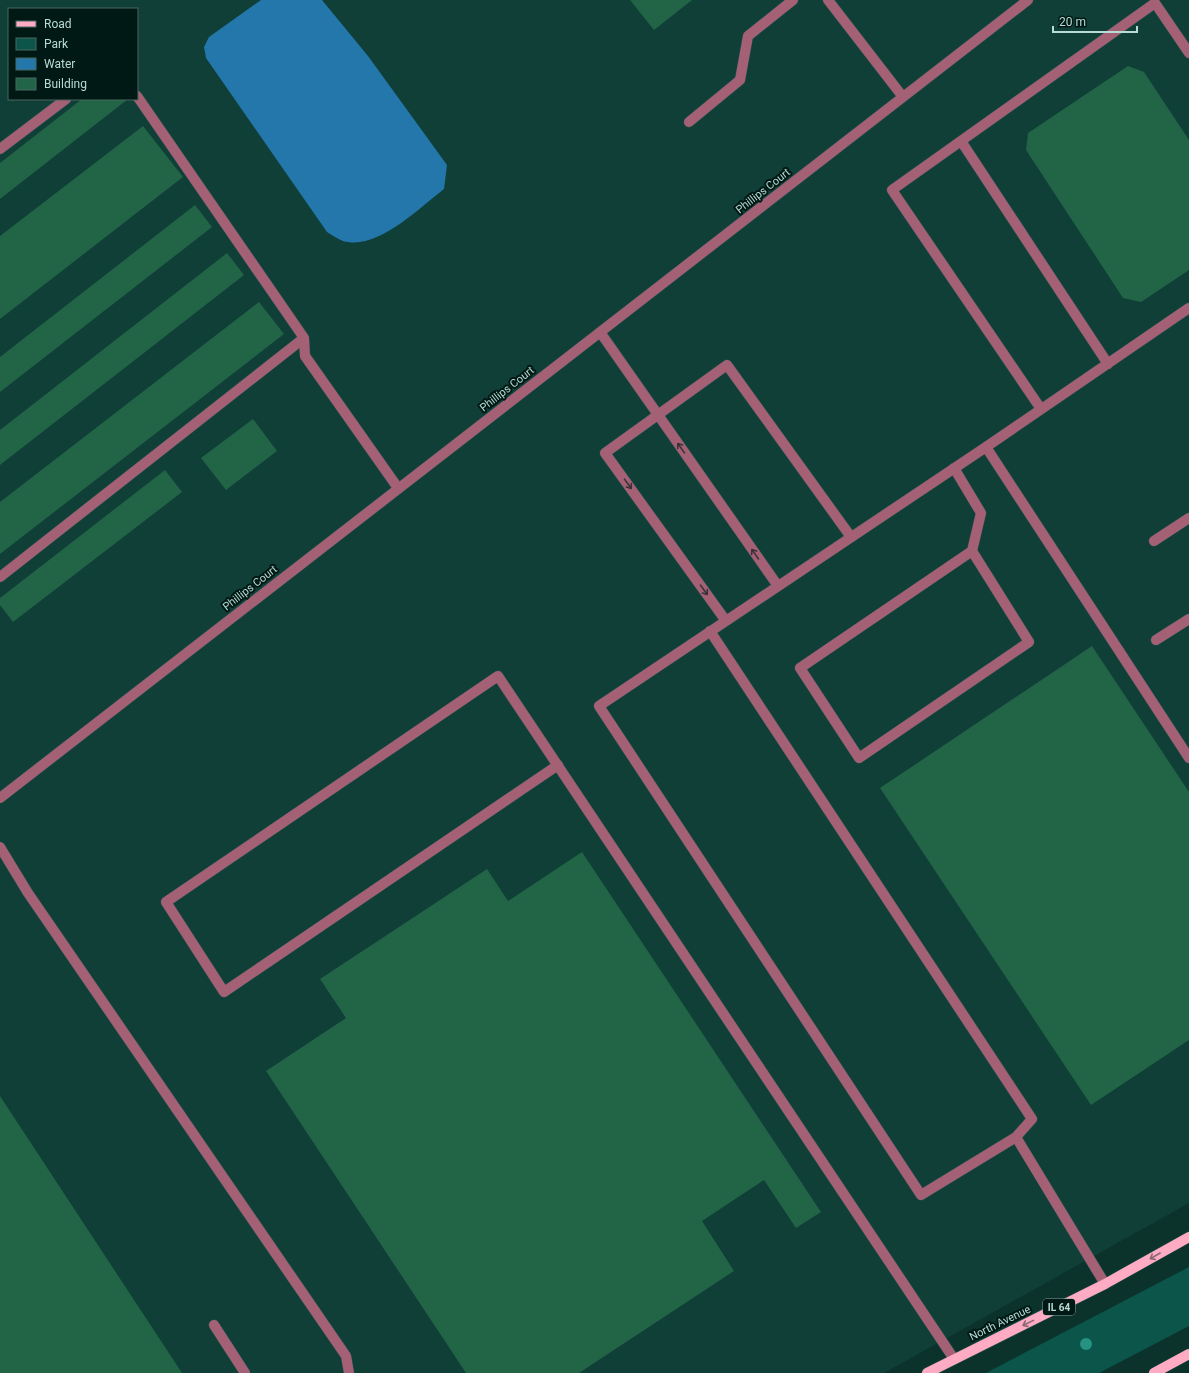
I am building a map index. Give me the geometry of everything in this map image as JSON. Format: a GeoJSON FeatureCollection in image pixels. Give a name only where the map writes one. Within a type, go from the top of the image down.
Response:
{"type":"FeatureCollection","features":[{"type":"Feature","properties":{"kind":"main road","name":"North Avenue"},"geometry":{"type":"LineString","coordinates":[[926,1373],[1105,1284],[1189,1236]]}},
{"type":"Feature","properties":{"kind":"main road"},"geometry":{"type":"LineString","coordinates":[[1154,1373],[1189,1354]]}},
{"type":"Feature","properties":{"kind":"street"},"geometry":{"type":"LineString","coordinates":[[689,122],[740,80],[748,36],[793,0]]}},
{"type":"Feature","properties":{"kind":"street"},"geometry":{"type":"LineString","coordinates":[[828,0],[903,97]]}},
{"type":"Feature","properties":{"kind":"street","name":"Phillips Court"},"geometry":{"type":"LineString","coordinates":[[0,798],[1028,0]]}},
{"type":"Feature","properties":{"kind":"street"},"geometry":{"type":"LineString","coordinates":[[1041,410],[892,190],[1156,3],[1189,53]]}},
{"type":"Feature","properties":{"kind":"street"},"geometry":{"type":"LineString","coordinates":[[138,97],[304,338],[305,356],[398,488]]}},
{"type":"Feature","properties":{"kind":"street"},"geometry":{"type":"LineString","coordinates":[[0,149],[65,100]]}},
{"type":"Feature","properties":{"kind":"street"},"geometry":{"type":"LineString","coordinates":[[961,141],[1108,364]]}},
{"type":"Feature","properties":{"kind":"street"},"geometry":{"type":"LineString","coordinates":[[710,631],[1032,1119],[1016,1137],[921,1195],[599,706],[710,631],[1041,410],[1189,308]]}},
{"type":"Feature","properties":{"kind":"street"},"geometry":{"type":"LineString","coordinates":[[600,332],[778,586]]}},
{"type":"Feature","properties":{"kind":"street"},"geometry":{"type":"LineString","coordinates":[[0,577],[304,338]]}},
{"type":"Feature","properties":{"kind":"street"},"geometry":{"type":"LineString","coordinates":[[726,621],[605,453],[727,365],[851,537]]}},
{"type":"Feature","properties":{"kind":"street"},"geometry":{"type":"LineString","coordinates":[[986,447],[1189,758]]}},
{"type":"Feature","properties":{"kind":"street"},"geometry":{"type":"LineString","coordinates":[[954,468],[981,513],[972,551],[800,668],[859,758],[1029,642],[972,551]]}},
{"type":"Feature","properties":{"kind":"street"},"geometry":{"type":"LineString","coordinates":[[1154,541],[1189,518]]}},
{"type":"Feature","properties":{"kind":"street"},"geometry":{"type":"LineString","coordinates":[[1156,640],[1189,619]]}},
{"type":"Feature","properties":{"kind":"street"},"geometry":{"type":"LineString","coordinates":[[558,765],[224,992],[166,902],[498,676],[558,765],[954,1359]]}},
{"type":"Feature","properties":{"kind":"street"},"geometry":{"type":"LineString","coordinates":[[0,847],[28,893],[346,1356],[349,1373]]}},
{"type":"Feature","properties":{"kind":"street"},"geometry":{"type":"LineString","coordinates":[[1016,1137],[1105,1284]]}},
{"type":"Feature","properties":{"kind":"street"},"geometry":{"type":"LineString","coordinates":[[214,1324],[245,1373]]}},
{"type":"Feature","properties":{"kind":"shaded area"},"geometry":{"type":"Polygon","coordinates":[[[0,0],[1189,0],[1189,1203],[884,1373],[0,1373],[0,0]]]}},
{"type":"Feature","properties":{"kind":"green space"},"geometry":{"type":"Polygon","coordinates":[[[1189,1267],[1189,1326],[1099,1373],[986,1373],[1189,1267]]]}},
{"type":"Feature","properties":{"kind":"water"},"geometry":{"type":"Polygon","coordinates":[[[261,0],[322,0],[368,56],[447,165],[444,189],[397,226],[383,234],[370,240],[356,242],[343,241],[327,232],[206,58],[204,47],[209,37],[261,0]]]}},
{"type":"Feature","properties":{"kind":"building"},"geometry":{"type":"Polygon","coordinates":[[[630,0],[692,0],[654,30],[630,0]]]}},
{"type":"Feature","properties":{"kind":"building"},"geometry":{"type":"Polygon","coordinates":[[[1128,66],[1144,72],[1189,140],[1189,270],[1141,302],[1123,298],[1026,150],[1028,133],[1128,66]]]}},
{"type":"Feature","properties":{"kind":"building"},"geometry":{"type":"Polygon","coordinates":[[[81,100],[127,100],[0,199],[0,163],[81,100]]]}},
{"type":"Feature","properties":{"kind":"building"},"geometry":{"type":"Polygon","coordinates":[[[143,126],[183,177],[0,319],[0,236],[143,126]]]}},
{"type":"Feature","properties":{"kind":"building"},"geometry":{"type":"Polygon","coordinates":[[[195,205],[212,227],[0,392],[0,357],[195,205]]]}},
{"type":"Feature","properties":{"kind":"building"},"geometry":{"type":"Polygon","coordinates":[[[227,253],[244,275],[0,465],[0,430],[227,253]]]}},
{"type":"Feature","properties":{"kind":"building"},"geometry":{"type":"Polygon","coordinates":[[[259,302],[284,334],[0,554],[0,502],[259,302]]]}},
{"type":"Feature","properties":{"kind":"building"},"geometry":{"type":"Polygon","coordinates":[[[253,419],[277,451],[226,490],[201,458],[253,419]]]}},
{"type":"Feature","properties":{"kind":"building"},"geometry":{"type":"Polygon","coordinates":[[[165,470],[182,492],[13,622],[0,605],[0,598],[165,470]]]}},
{"type":"Feature","properties":{"kind":"building"},"geometry":{"type":"Polygon","coordinates":[[[1092,646],[1189,792],[1189,1040],[1091,1105],[880,788],[1092,646]]]}},
{"type":"Feature","properties":{"kind":"building"},"geometry":{"type":"Polygon","coordinates":[[[582,852],[821,1212],[796,1228],[764,1180],[702,1221],[734,1271],[579,1373],[466,1373],[266,1071],[346,1018],[320,979],[487,869],[508,901],[582,852]]]}},
{"type":"Feature","properties":{"kind":"building"},"geometry":{"type":"Polygon","coordinates":[[[0,1096],[182,1373],[0,1373],[0,1096]]]}}]}
